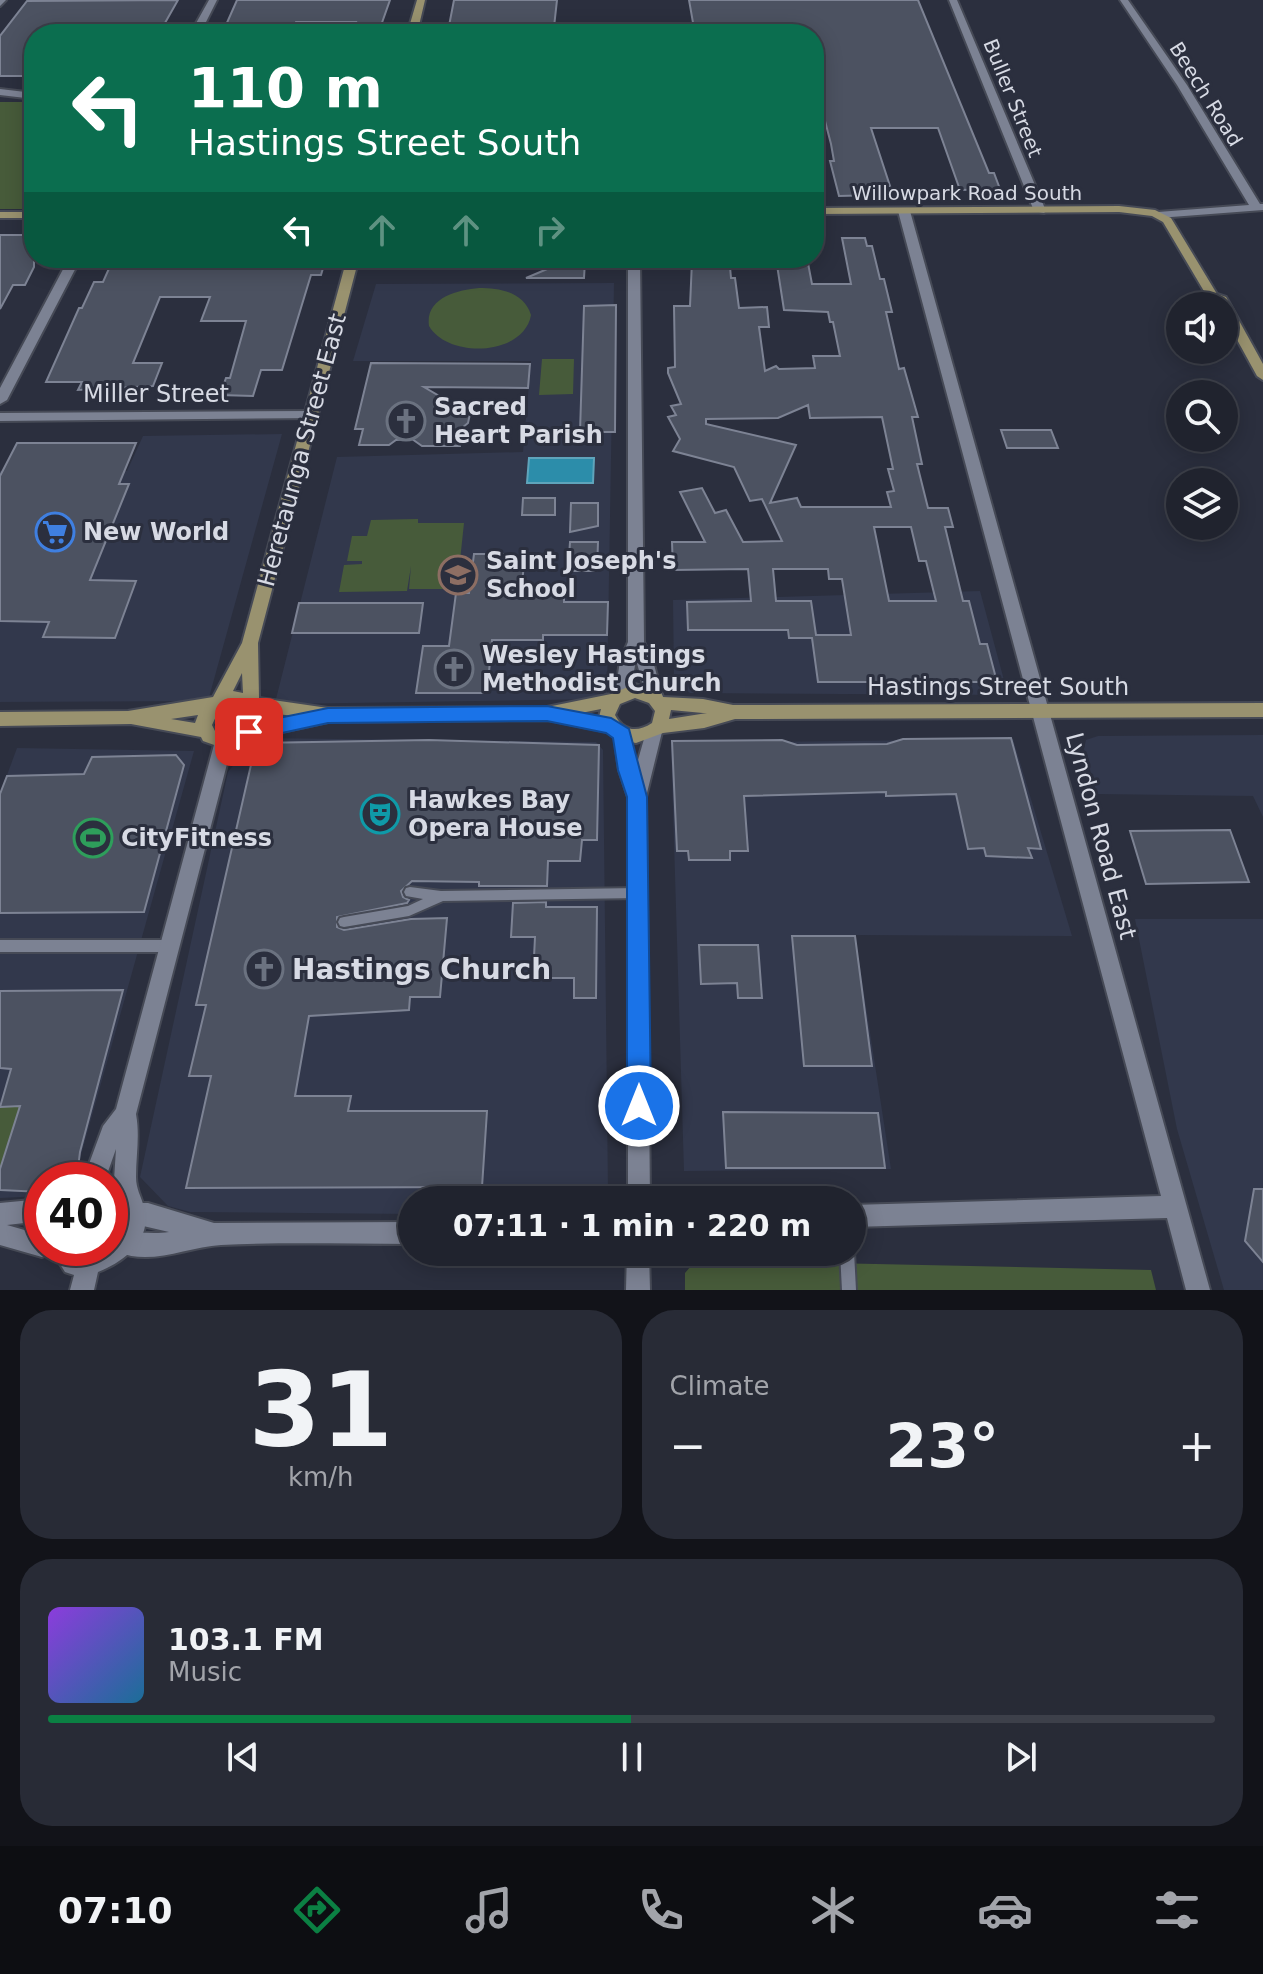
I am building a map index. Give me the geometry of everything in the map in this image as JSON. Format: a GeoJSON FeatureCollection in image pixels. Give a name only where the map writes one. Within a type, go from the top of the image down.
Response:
{"type":"FeatureCollection","features":[{"type":"Feature","properties":{"kind":"main road"},"geometry":{"type":"LineString","coordinates":[[415,24],[421,0]]}},
{"type":"Feature","properties":{"kind":"main road","name":"Willowpark Road South"},"geometry":{"type":"LineString","coordinates":[[824,209],[1119,209],[1165,214]]}},
{"type":"Feature","properties":{"kind":"main road"},"geometry":{"type":"LineString","coordinates":[[1165,214],[1183,224],[1217,292]]}},
{"type":"Feature","properties":{"kind":"main road"},"geometry":{"type":"LineString","coordinates":[[0,215],[24,215]]}},
{"type":"Feature","properties":{"kind":"main road","name":"Heretaunga Street East"},"geometry":{"type":"LineString","coordinates":[[215,704],[250,643],[350,268]]}},
{"type":"Feature","properties":{"kind":"main road"},"geometry":{"type":"LineString","coordinates":[[1238,332],[1263,376]]}},
{"type":"Feature","properties":{"kind":"main road","name":"Heretaunga Street East"},"geometry":{"type":"LineString","coordinates":[[250,643],[253,703]]}},
{"type":"Feature","properties":{"kind":"main road"},"geometry":{"type":"LineString","coordinates":[[0,719],[128,718],[215,704],[234,697],[328,715],[547,714],[635,691],[657,700],[663,719],[656,729],[644,736],[547,714]]}},
{"type":"Feature","properties":{"kind":"main road"},"geometry":{"type":"LineString","coordinates":[[616,730],[607,710],[618,697]]}},
{"type":"Feature","properties":{"kind":"main road","name":"Hastings Street South"},"geometry":{"type":"LineString","coordinates":[[657,700],[733,712],[1263,710]]}},
{"type":"Feature","properties":{"kind":"main road"},"geometry":{"type":"LineString","coordinates":[[249,732],[258,717],[253,703]]}},
{"type":"Feature","properties":{"kind":"main road"},"geometry":{"type":"LineString","coordinates":[[215,704],[203,719],[205,731],[209,736],[224,741],[249,732],[328,715]]}},
{"type":"Feature","properties":{"kind":"main road","name":"Hastings Street South"},"geometry":{"type":"LineString","coordinates":[[656,729],[704,721],[733,712]]}},
{"type":"Feature","properties":{"kind":"main road"},"geometry":{"type":"LineString","coordinates":[[128,718],[205,731]]}},
{"type":"Feature","properties":{"kind":"street"},"geometry":{"type":"LineString","coordinates":[[200,24],[213,0]]}},
{"type":"Feature","properties":{"kind":"street","name":"Buller Street"},"geometry":{"type":"LineString","coordinates":[[953,0],[1040,211]]}},
{"type":"Feature","properties":{"kind":"street","name":"Beech Road"},"geometry":{"type":"LineString","coordinates":[[1124,0],[1260,207]]}},
{"type":"Feature","properties":{"kind":"street"},"geometry":{"type":"LineString","coordinates":[[0,92],[24,93]]}},
{"type":"Feature","properties":{"kind":"street","name":"Willowpark Road South"},"geometry":{"type":"LineString","coordinates":[[1165,214],[1260,207]]}},
{"type":"Feature","properties":{"kind":"street","name":"Lyndon Road East"},"geometry":{"type":"LineString","coordinates":[[904,211],[1198,1290]]}},
{"type":"Feature","properties":{"kind":"street"},"geometry":{"type":"LineString","coordinates":[[0,400],[70,268]]}},
{"type":"Feature","properties":{"kind":"street"},"geometry":{"type":"LineString","coordinates":[[618,697],[636,642],[634,268]]}},
{"type":"Feature","properties":{"kind":"street","name":"Miller Street"},"geometry":{"type":"LineString","coordinates":[[0,417],[311,415]]}},
{"type":"Feature","properties":{"kind":"street"},"geometry":{"type":"LineString","coordinates":[[636,642],[657,700]]}},
{"type":"Feature","properties":{"kind":"street"},"geometry":{"type":"LineString","coordinates":[[639,1186],[637,797],[656,729]]}},
{"type":"Feature","properties":{"kind":"street"},"geometry":{"type":"LineString","coordinates":[[616,730],[637,797]]}},
{"type":"Feature","properties":{"kind":"street"},"geometry":{"type":"LineString","coordinates":[[101,1162],[111,1134],[125,1114],[167,946],[224,741]]}},
{"type":"Feature","properties":{"kind":"street"},"geometry":{"type":"LineString","coordinates":[[125,1114],[130,1134],[126,1162]]}},
{"type":"Feature","properties":{"kind":"street"},"geometry":{"type":"LineString","coordinates":[[128,1202],[148,1214],[214,1234]]}},
{"type":"Feature","properties":{"kind":"street"},"geometry":{"type":"LineString","coordinates":[[866,1216],[1176,1207]]}},
{"type":"Feature","properties":{"kind":"street"},"geometry":{"type":"LineString","coordinates":[[0,1214],[24,1212]]}},
{"type":"Feature","properties":{"kind":"street"},"geometry":{"type":"LineString","coordinates":[[128,1213],[133,1229],[128,1240]]}},
{"type":"Feature","properties":{"kind":"street"},"geometry":{"type":"LineString","coordinates":[[128,1244],[158,1245],[214,1234],[398,1233]]}},
{"type":"Feature","properties":{"kind":"street"},"geometry":{"type":"LineString","coordinates":[[0,1234],[24,1241]]}},
{"type":"Feature","properties":{"kind":"street"},"geometry":{"type":"LineString","coordinates":[[82,1290],[88,1266]]}},
{"type":"Feature","properties":{"kind":"street"},"geometry":{"type":"LineString","coordinates":[[638,1266],[638,1290]]}},
{"type":"Feature","properties":{"kind":"lane"},"geometry":{"type":"LineString","coordinates":[[410,892],[442,896],[638,893]]}},
{"type":"Feature","properties":{"kind":"lane"},"geometry":{"type":"LineString","coordinates":[[344,922],[409,911],[442,896]]}},
{"type":"Feature","properties":{"kind":"lane"},"geometry":{"type":"LineString","coordinates":[[0,946],[167,946]]}},
{"type":"Feature","properties":{"kind":"lane"},"geometry":{"type":"LineString","coordinates":[[848,1266],[849,1290]]}},
{"type":"Feature","properties":{"kind":"shaded area","name":"Saint Joseph's School"},"geometry":{"type":"Polygon","coordinates":[[[614,283],[607,693],[600,699],[283,704],[276,699],[337,457],[523,452],[531,361],[353,361],[376,284],[614,283]]]}},
{"type":"Feature","properties":{"kind":"shaded area"},"geometry":{"type":"Polygon","coordinates":[[[282,434],[208,701],[0,702],[0,471],[127,471],[143,436],[282,434]]]}},
{"type":"Feature","properties":{"kind":"shaded area"},"geometry":{"type":"Polygon","coordinates":[[[980,591],[1008,695],[690,693],[674,680],[673,600],[980,591]]]}},
{"type":"Feature","properties":{"kind":"shaded area"},"geometry":{"type":"Polygon","coordinates":[[[1263,735],[1263,817],[1253,796],[1097,794],[1084,749],[1086,740],[1098,736],[1263,735]]]}},
{"type":"Feature","properties":{"kind":"shaded area"},"geometry":{"type":"Polygon","coordinates":[[[255,738],[596,742],[603,750],[608,1186],[398,1186],[398,1214],[190,1212],[168,1206],[140,1177],[228,772],[255,738]]]}},
{"type":"Feature","properties":{"kind":"shaded area"},"geometry":{"type":"Polygon","coordinates":[[[1013,739],[1072,936],[855,935],[891,1169],[684,1171],[671,743],[1013,739]]]}},
{"type":"Feature","properties":{"kind":"shaded area"},"geometry":{"type":"Polygon","coordinates":[[[17,748],[194,751],[79,1162],[24,1162],[24,1197],[0,1198],[0,794],[17,748]]]}},
{"type":"Feature","properties":{"kind":"shaded area"},"geometry":{"type":"Polygon","coordinates":[[[1135,919],[1263,919],[1263,1290],[1224,1290],[1177,1129],[1135,919]]]}},
{"type":"Feature","properties":{"kind":"green space"},"geometry":{"type":"Polygon","coordinates":[[[0,102],[24,102],[24,209],[0,209],[0,102]]]}},
{"type":"Feature","properties":{"kind":"green space"},"geometry":{"type":"Polygon","coordinates":[[[479,288],[503,290],[523,301],[531,315],[525,329],[515,339],[484,348],[468,348],[439,337],[429,326],[429,316],[437,302],[461,291],[479,288]]]}},
{"type":"Feature","properties":{"kind":"green space"},"geometry":{"type":"Polygon","coordinates":[[[542,359],[574,359],[573,394],[539,395],[542,359]]]}},
{"type":"Feature","properties":{"kind":"green space"},"geometry":{"type":"Polygon","coordinates":[[[418,519],[418,523],[464,523],[457,589],[409,589],[411,566],[407,591],[339,592],[344,565],[362,564],[362,561],[347,561],[352,536],[367,536],[371,520],[418,519]]]}},
{"type":"Feature","properties":{"kind":"green space"},"geometry":{"type":"Polygon","coordinates":[[[20,1106],[0,1168],[0,1107],[20,1106]]]}},
{"type":"Feature","properties":{"kind":"green space"},"geometry":{"type":"Polygon","coordinates":[[[866,1264],[1151,1270],[1156,1290],[685,1290],[685,1273],[691,1266],[866,1264]]]}},
{"type":"Feature","properties":{"kind":"water"},"geometry":{"type":"Polygon","coordinates":[[[529,458],[594,458],[593,483],[527,483],[529,458]]]}},
{"type":"Feature","properties":{"kind":"building"},"geometry":{"type":"Polygon","coordinates":[[[178,0],[164,24],[24,24],[24,76],[0,76],[0,36],[27,1],[178,0]]]}},
{"type":"Feature","properties":{"kind":"building"},"geometry":{"type":"Polygon","coordinates":[[[237,0],[390,0],[382,24],[226,24],[237,0]]]}},
{"type":"Feature","properties":{"kind":"building"},"geometry":{"type":"Polygon","coordinates":[[[454,0],[557,0],[554,24],[449,24],[454,0]]]}},
{"type":"Feature","properties":{"kind":"building"},"geometry":{"type":"Polygon","coordinates":[[[689,0],[918,0],[989,173],[994,173],[1000,189],[960,190],[938,128],[871,128],[890,186],[874,186],[876,195],[839,196],[824,117],[824,24],[693,24],[689,0]]]}},
{"type":"Feature","properties":{"kind":"building"},"geometry":{"type":"Polygon","coordinates":[[[0,235],[24,235],[24,268],[34,268],[25,285],[13,285],[0,309],[0,235]]]}},
{"type":"Feature","properties":{"kind":"building"},"geometry":{"type":"Polygon","coordinates":[[[842,238],[865,238],[867,246],[872,246],[892,312],[886,312],[899,369],[904,368],[918,417],[912,417],[922,464],[917,464],[928,508],[948,508],[953,527],[945,527],[963,601],[969,601],[980,644],[987,644],[997,682],[818,682],[812,638],[789,638],[788,630],[688,630],[687,602],[751,601],[748,569],[673,570],[672,542],[705,542],[680,492],[702,488],[715,513],[726,510],[743,542],[782,541],[762,499],[750,501],[734,467],[673,451],[680,439],[668,417],[676,415],[671,406],[681,404],[668,373],[668,368],[675,367],[674,306],[690,306],[692,268],[730,268],[731,278],[735,278],[739,308],[767,307],[769,327],[759,327],[765,371],[776,366],[779,369],[815,368],[813,356],[840,356],[833,322],[830,322],[828,312],[784,310],[777,268],[809,268],[812,284],[851,284],[842,238]],[[808,405],[778,418],[706,419],[706,424],[796,445],[770,503],[797,498],[801,507],[891,507],[887,492],[894,491],[888,469],[893,469],[882,417],[810,418],[808,405]],[[874,527],[889,601],[936,601],[926,561],[919,561],[911,527],[874,527]],[[773,569],[776,601],[811,601],[816,635],[851,635],[842,579],[829,579],[828,569],[773,569]]]}},
{"type":"Feature","properties":{"kind":"building"},"geometry":{"type":"Polygon","coordinates":[[[109,268],[323,268],[321,275],[311,275],[282,370],[261,370],[253,396],[220,395],[226,378],[230,378],[246,321],[201,321],[210,297],[160,297],[133,363],[162,363],[153,386],[78,390],[82,382],[46,382],[79,308],[82,308],[94,282],[103,282],[109,268]]]}},
{"type":"Feature","properties":{"kind":"building"},"geometry":{"type":"Polygon","coordinates":[[[550,268],[585,268],[584,278],[526,278],[550,268]]]}},
{"type":"Feature","properties":{"kind":"building"},"geometry":{"type":"Polygon","coordinates":[[[616,305],[615,432],[580,432],[584,306],[616,305]]]}},
{"type":"Feature","properties":{"kind":"building"},"geometry":{"type":"Polygon","coordinates":[[[371,363],[530,364],[528,388],[424,387],[470,414],[468,423],[462,428],[460,446],[422,446],[412,439],[396,440],[389,445],[359,445],[363,429],[355,429],[371,363]]]}},
{"type":"Feature","properties":{"kind":"building"},"geometry":{"type":"Polygon","coordinates":[[[1001,430],[1051,430],[1058,448],[1007,448],[1001,430]]]}},
{"type":"Feature","properties":{"kind":"building","name":"New World"},"geometry":{"type":"Polygon","coordinates":[[[17,443],[136,443],[119,484],[129,484],[90,580],[136,581],[115,638],[43,637],[49,622],[0,621],[0,476],[17,443]]]}},
{"type":"Feature","properties":{"kind":"building"},"geometry":{"type":"Polygon","coordinates":[[[523,498],[555,498],[555,515],[522,515],[523,498]]]}},
{"type":"Feature","properties":{"kind":"building"},"geometry":{"type":"Polygon","coordinates":[[[571,503],[598,503],[598,526],[570,532],[571,503]]]}},
{"type":"Feature","properties":{"kind":"building"},"geometry":{"type":"Polygon","coordinates":[[[570,542],[598,542],[597,571],[568,571],[570,542]]]}},
{"type":"Feature","properties":{"kind":"building"},"geometry":{"type":"Polygon","coordinates":[[[474,554],[510,554],[510,564],[524,564],[521,593],[564,593],[564,602],[608,602],[607,635],[543,635],[543,640],[492,640],[487,693],[416,693],[423,646],[449,646],[456,593],[469,593],[474,554]]]}},
{"type":"Feature","properties":{"kind":"building"},"geometry":{"type":"Polygon","coordinates":[[[299,603],[423,603],[419,633],[292,633],[299,603]]]}},
{"type":"Feature","properties":{"kind":"building"},"geometry":{"type":"Polygon","coordinates":[[[1011,738],[1041,849],[1028,848],[1032,858],[986,856],[984,848],[968,849],[956,794],[886,796],[886,792],[744,796],[748,851],[730,851],[730,860],[689,860],[688,851],[677,851],[672,741],[782,740],[797,745],[887,744],[903,739],[1011,738]]]}},
{"type":"Feature","properties":{"kind":"building"},"geometry":{"type":"Polygon","coordinates":[[[429,740],[599,745],[597,840],[582,840],[580,861],[548,861],[547,886],[479,886],[479,882],[412,881],[401,891],[403,897],[409,900],[407,903],[337,917],[337,927],[344,930],[411,919],[447,918],[440,997],[410,997],[409,1010],[309,1016],[295,1096],[351,1096],[348,1111],[487,1111],[482,1186],[186,1188],[211,1076],[189,1076],[206,1005],[196,1005],[256,743],[429,740]]]}},
{"type":"Feature","properties":{"kind":"building"},"geometry":{"type":"Polygon","coordinates":[[[176,755],[184,765],[144,912],[0,913],[0,794],[7,776],[84,774],[92,757],[176,755]]]}},
{"type":"Feature","properties":{"kind":"building"},"geometry":{"type":"Polygon","coordinates":[[[1230,830],[1249,882],[1146,884],[1130,831],[1230,830]]]}},
{"type":"Feature","properties":{"kind":"building"},"geometry":{"type":"Polygon","coordinates":[[[546,902],[546,907],[597,907],[596,998],[574,998],[574,978],[533,978],[535,937],[511,937],[513,903],[546,902]]]}},
{"type":"Feature","properties":{"kind":"building"},"geometry":{"type":"Polygon","coordinates":[[[792,936],[855,936],[872,1066],[804,1066],[792,936]]]}},
{"type":"Feature","properties":{"kind":"building"},"geometry":{"type":"Polygon","coordinates":[[[699,945],[758,945],[762,998],[738,998],[737,983],[701,984],[699,945]]]}},
{"type":"Feature","properties":{"kind":"building"},"geometry":{"type":"Polygon","coordinates":[[[123,990],[79,1162],[24,1162],[24,1191],[0,1190],[0,1169],[20,1106],[0,1107],[11,1069],[0,1068],[0,991],[123,990]]]}},
{"type":"Feature","properties":{"kind":"building"},"geometry":{"type":"Polygon","coordinates":[[[723,1112],[878,1113],[885,1168],[726,1168],[723,1112]]]}},
{"type":"Feature","properties":{"kind":"building"},"geometry":{"type":"Polygon","coordinates":[[[1254,1189],[1263,1189],[1263,1262],[1245,1241],[1254,1189]]]}},
{"type":"Feature","properties":{"kind":"place","name":"Sacred Heart Parish"},"geometry":{"type":"Point","coordinates":[406,421]}},
{"type":"Feature","properties":{"kind":"place","name":"New World"},"geometry":{"type":"Point","coordinates":[55,532]}},
{"type":"Feature","properties":{"kind":"place","name":"Saint Joseph's School"},"geometry":{"type":"Point","coordinates":[458,575]}},
{"type":"Feature","properties":{"kind":"place","name":"Wesley Hastings Methodist Church"},"geometry":{"type":"Point","coordinates":[454,669]}},
{"type":"Feature","properties":{"kind":"place","name":"Hawkes Bay Opera House"},"geometry":{"type":"Point","coordinates":[380,814]}},
{"type":"Feature","properties":{"kind":"place","name":"CityFitness"},"geometry":{"type":"Point","coordinates":[93,838]}},
{"type":"Feature","properties":{"kind":"place","name":"Hastings Church"},"geometry":{"type":"Point","coordinates":[264,969]}},
{"type":"Feature","properties":{"kind":"route"},"geometry":{"type":"LineString","coordinates":[[249,732],[328,715],[547,714],[611,726],[622,734],[628,770],[637,797],[639,1106]]}}]}
